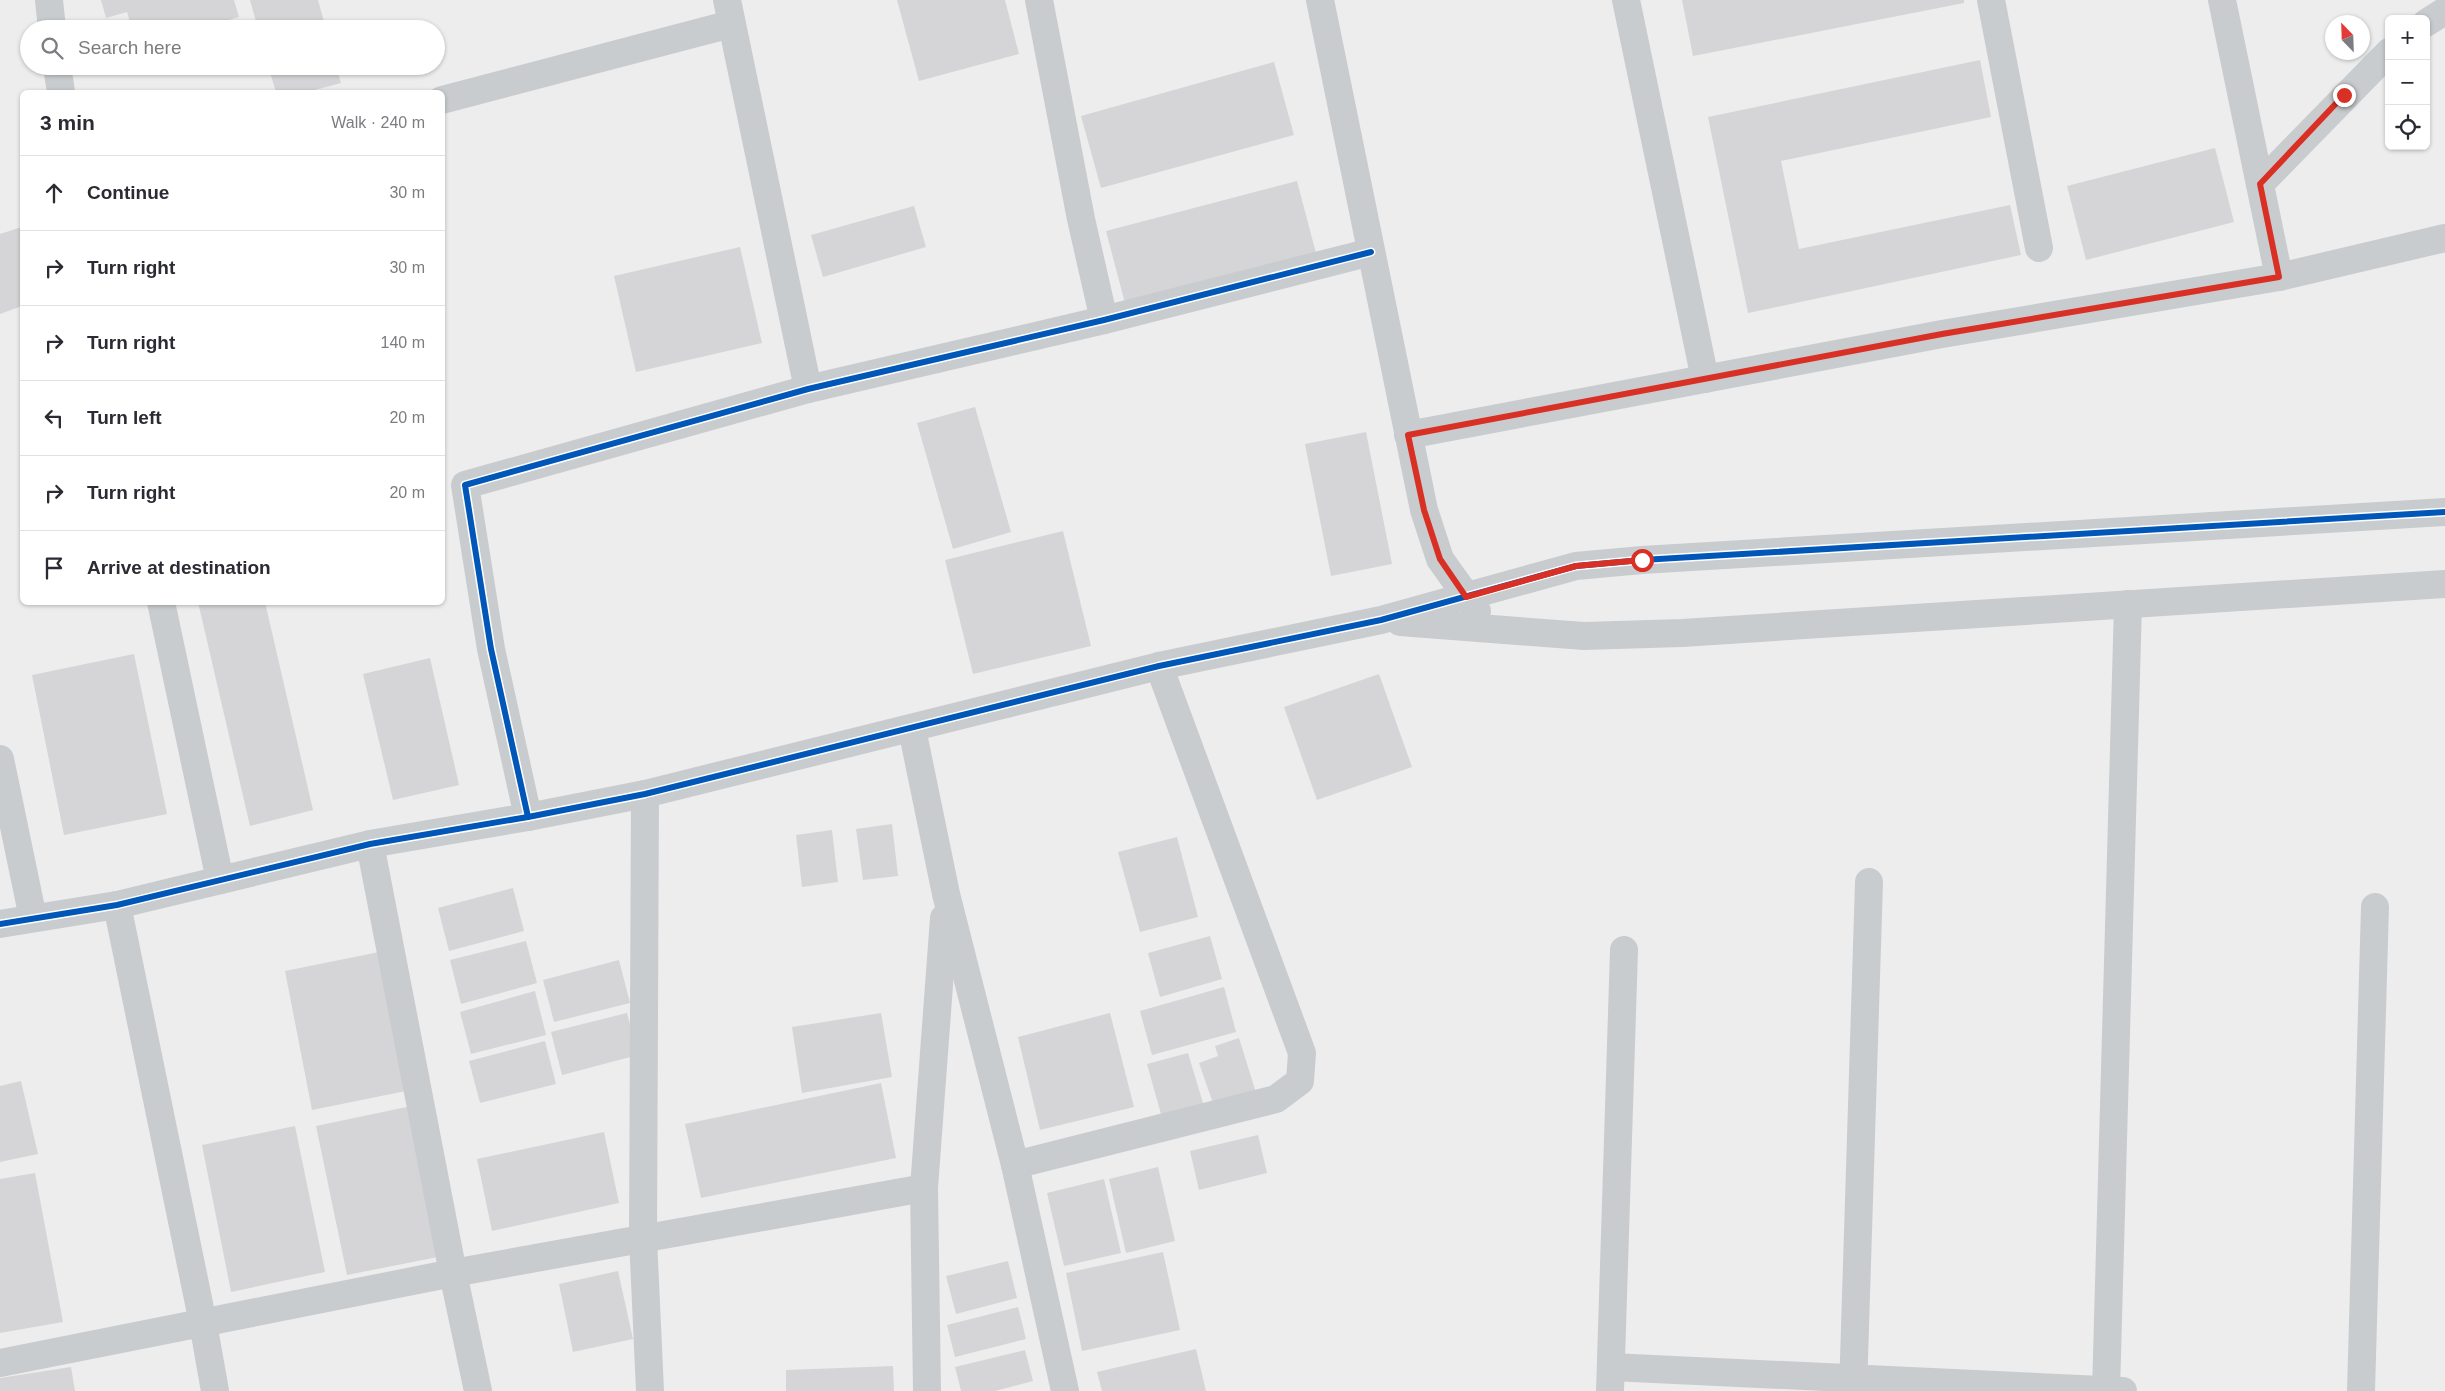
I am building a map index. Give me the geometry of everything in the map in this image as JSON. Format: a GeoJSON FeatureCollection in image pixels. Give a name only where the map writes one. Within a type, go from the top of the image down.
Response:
{"type":"FeatureCollection","features":[{"type":"Feature","properties":{"kind":"street"},"geometry":{"type":"LineString","coordinates":[[49,0],[51,20]]}},
{"type":"Feature","properties":{"kind":"street"},"geometry":{"type":"LineString","coordinates":[[1038,0],[1079,209],[1104,320]]}},
{"type":"Feature","properties":{"kind":"street"},"geometry":{"type":"LineString","coordinates":[[1320,0],[1424,510],[1440,559],[1466,597],[1493,629]]}},
{"type":"Feature","properties":{"kind":"street"},"geometry":{"type":"LineString","coordinates":[[1626,0],[1705,379]]}},
{"type":"Feature","properties":{"kind":"street"},"geometry":{"type":"LineString","coordinates":[[1991,0],[2039,248]]}},
{"type":"Feature","properties":{"kind":"street"},"geometry":{"type":"LineString","coordinates":[[2222,0],[2279,277]]}},
{"type":"Feature","properties":{"kind":"street"},"geometry":{"type":"LineString","coordinates":[[2430,20],[2445,11]]}},
{"type":"Feature","properties":{"kind":"street"},"geometry":{"type":"LineString","coordinates":[[445,99],[729,12],[808,389]]}},
{"type":"Feature","properties":{"kind":"street"},"geometry":{"type":"LineString","coordinates":[[2260,184],[2385,56]]}},
{"type":"Feature","properties":{"kind":"street"},"geometry":{"type":"LineString","coordinates":[[58,75],[61,90]]}},
{"type":"Feature","properties":{"kind":"street"},"geometry":{"type":"LineString","coordinates":[[1408,435],[1942,334],[2279,277],[2445,238]]}},
{"type":"Feature","properties":{"kind":"street"},"geometry":{"type":"LineString","coordinates":[[528,818],[454,487],[808,389],[1104,320],[1371,252]]}},
{"type":"Feature","properties":{"kind":"street"},"geometry":{"type":"LineString","coordinates":[[0,924],[117,905],[370,844],[528,818],[645,794],[1159,666],[1381,620],[1576,566],[1642,560],[2445,512]]}},
{"type":"Feature","properties":{"kind":"street"},"geometry":{"type":"LineString","coordinates":[[1381,620],[1584,636],[1682,633],[2445,584]]}},
{"type":"Feature","properties":{"kind":"street"},"geometry":{"type":"LineString","coordinates":[[2106,1391],[2128,604]]}},
{"type":"Feature","properties":{"kind":"street"},"geometry":{"type":"LineString","coordinates":[[161,605],[220,880]]}},
{"type":"Feature","properties":{"kind":"street"},"geometry":{"type":"LineString","coordinates":[[1015,1165],[1276,1099],[1300,1081],[1302,1053],[1159,666]]}},
{"type":"Feature","properties":{"kind":"street"},"geometry":{"type":"LineString","coordinates":[[912,729],[946,894],[1015,1165],[1064,1391]]}},
{"type":"Feature","properties":{"kind":"street"},"geometry":{"type":"LineString","coordinates":[[0,759],[33,918]]}},
{"type":"Feature","properties":{"kind":"street"},"geometry":{"type":"LineString","coordinates":[[645,794],[643,1238],[650,1391]]}},
{"type":"Feature","properties":{"kind":"street"},"geometry":{"type":"LineString","coordinates":[[370,844],[453,1274],[478,1391]]}},
{"type":"Feature","properties":{"kind":"street"},"geometry":{"type":"LineString","coordinates":[[1853,1385],[1869,882]]}},
{"type":"Feature","properties":{"kind":"street"},"geometry":{"type":"LineString","coordinates":[[927,1391],[924,1188],[946,894]]}},
{"type":"Feature","properties":{"kind":"street"},"geometry":{"type":"LineString","coordinates":[[117,905],[203,1323],[215,1391]]}},
{"type":"Feature","properties":{"kind":"street"},"geometry":{"type":"LineString","coordinates":[[2361,1391],[2375,907]]}},
{"type":"Feature","properties":{"kind":"street"},"geometry":{"type":"LineString","coordinates":[[1624,950],[1611,1379],[2123,1391]]}},
{"type":"Feature","properties":{"kind":"street"},"geometry":{"type":"LineString","coordinates":[[0,1363],[643,1238],[924,1188]]}},
{"type":"Feature","properties":{"kind":"building"},"geometry":{"type":"Polygon","coordinates":[[[101,0],[234,0],[239,17],[228,20],[129,20],[127,12],[106,18],[101,0]]]}},
{"type":"Feature","properties":{"kind":"building"},"geometry":{"type":"Polygon","coordinates":[[[250,0],[318,0],[324,20],[256,20],[250,0]]]}},
{"type":"Feature","properties":{"kind":"building"},"geometry":{"type":"Polygon","coordinates":[[[897,0],[1005,0],[1019,54],[919,81],[897,0]]]}},
{"type":"Feature","properties":{"kind":"building"},"geometry":{"type":"Polygon","coordinates":[[[1682,0],[1964,0],[1964,3],[1693,56],[1682,0]]]}},
{"type":"Feature","properties":{"kind":"building"},"geometry":{"type":"Polygon","coordinates":[[[1980,60],[1991,117],[1781,161],[1799,249],[2010,205],[2021,255],[1748,313],[1708,117],[1980,60]]]}},
{"type":"Feature","properties":{"kind":"building"},"geometry":{"type":"Polygon","coordinates":[[[1274,62],[1294,135],[1101,188],[1081,116],[1274,62]]]}},
{"type":"Feature","properties":{"kind":"building"},"geometry":{"type":"Polygon","coordinates":[[[271,75],[339,75],[341,83],[315,90],[275,90],[271,75]]]}},
{"type":"Feature","properties":{"kind":"building"},"geometry":{"type":"Polygon","coordinates":[[[2215,148],[2234,222],[2086,260],[2067,186],[2215,148]]]}},
{"type":"Feature","properties":{"kind":"building"},"geometry":{"type":"Polygon","coordinates":[[[1297,181],[1317,257],[1126,307],[1106,231],[1297,181]]]}},
{"type":"Feature","properties":{"kind":"building"},"geometry":{"type":"Polygon","coordinates":[[[914,206],[926,247],[823,277],[811,235],[914,206]]]}},
{"type":"Feature","properties":{"kind":"building"},"geometry":{"type":"Polygon","coordinates":[[[20,228],[20,307],[0,314],[0,234],[20,228]]]}},
{"type":"Feature","properties":{"kind":"building"},"geometry":{"type":"Polygon","coordinates":[[[740,247],[762,343],[636,372],[614,276],[740,247]]]}},
{"type":"Feature","properties":{"kind":"building"},"geometry":{"type":"Polygon","coordinates":[[[975,407],[1011,532],[953,549],[917,423],[975,407]]]}},
{"type":"Feature","properties":{"kind":"building"},"geometry":{"type":"Polygon","coordinates":[[[1366,432],[1392,564],[1331,576],[1305,444],[1366,432]]]}},
{"type":"Feature","properties":{"kind":"building"},"geometry":{"type":"Polygon","coordinates":[[[1063,531],[1091,646],[973,674],[945,560],[1063,531]]]}},
{"type":"Feature","properties":{"kind":"building"},"geometry":{"type":"Polygon","coordinates":[[[199,605],[266,605],[313,810],[250,826],[199,605]]]}},
{"type":"Feature","properties":{"kind":"building"},"geometry":{"type":"Polygon","coordinates":[[[134,654],[167,814],[64,835],[32,675],[134,654]]]}},
{"type":"Feature","properties":{"kind":"building"},"geometry":{"type":"Polygon","coordinates":[[[430,658],[459,785],[393,800],[363,674],[430,658]]]}},
{"type":"Feature","properties":{"kind":"building"},"geometry":{"type":"Polygon","coordinates":[[[1379,674],[1412,767],[1317,800],[1284,707],[1379,674]]]}},
{"type":"Feature","properties":{"kind":"building"},"geometry":{"type":"Polygon","coordinates":[[[892,824],[898,876],[863,880],[856,829],[892,824]]]}},
{"type":"Feature","properties":{"kind":"building"},"geometry":{"type":"Polygon","coordinates":[[[832,830],[838,882],[802,887],[796,835],[832,830]]]}},
{"type":"Feature","properties":{"kind":"building"},"geometry":{"type":"Polygon","coordinates":[[[1177,837],[1198,917],[1140,932],[1118,852],[1177,837]]]}},
{"type":"Feature","properties":{"kind":"building"},"geometry":{"type":"Polygon","coordinates":[[[513,888],[524,931],[449,951],[438,908],[513,888]]]}},
{"type":"Feature","properties":{"kind":"building"},"geometry":{"type":"Polygon","coordinates":[[[1210,936],[1222,979],[1160,997],[1148,953],[1210,936]]]}},
{"type":"Feature","properties":{"kind":"building"},"geometry":{"type":"Polygon","coordinates":[[[526,941],[537,983],[461,1004],[450,960],[526,941]]]}},
{"type":"Feature","properties":{"kind":"building"},"geometry":{"type":"Polygon","coordinates":[[[384,951],[411,1090],[312,1110],[285,971],[384,951]]]}},
{"type":"Feature","properties":{"kind":"building"},"geometry":{"type":"Polygon","coordinates":[[[619,960],[630,1003],[554,1022],[543,980],[619,960]]]}},
{"type":"Feature","properties":{"kind":"building"},"geometry":{"type":"Polygon","coordinates":[[[1224,987],[1236,1032],[1152,1055],[1140,1011],[1224,987]]]}},
{"type":"Feature","properties":{"kind":"building"},"geometry":{"type":"Polygon","coordinates":[[[535,991],[546,1035],[471,1054],[460,1012],[535,991]]]}},
{"type":"Feature","properties":{"kind":"building"},"geometry":{"type":"Polygon","coordinates":[[[627,1013],[638,1055],[562,1075],[551,1032],[627,1013]]]}},
{"type":"Feature","properties":{"kind":"building"},"geometry":{"type":"Polygon","coordinates":[[[881,1013],[892,1077],[802,1093],[792,1027],[881,1013]]]}},
{"type":"Feature","properties":{"kind":"building"},"geometry":{"type":"Polygon","coordinates":[[[1110,1013],[1134,1107],[1040,1130],[1018,1037],[1110,1013]]]}},
{"type":"Feature","properties":{"kind":"building"},"geometry":{"type":"Polygon","coordinates":[[[1239,1038],[1257,1096],[1215,1109],[1199,1063],[1218,1056],[1215,1046],[1239,1038]]]}},
{"type":"Feature","properties":{"kind":"building"},"geometry":{"type":"Polygon","coordinates":[[[545,1041],[556,1084],[480,1103],[469,1061],[545,1041]]]}},
{"type":"Feature","properties":{"kind":"building"},"geometry":{"type":"Polygon","coordinates":[[[1188,1053],[1206,1113],[1164,1125],[1147,1064],[1188,1053]]]}},
{"type":"Feature","properties":{"kind":"building"},"geometry":{"type":"Polygon","coordinates":[[[21,1081],[38,1154],[0,1162],[0,1086],[21,1081]]]}},
{"type":"Feature","properties":{"kind":"building"},"geometry":{"type":"Polygon","coordinates":[[[881,1083],[896,1158],[701,1198],[685,1124],[881,1083]]]}},
{"type":"Feature","properties":{"kind":"building"},"geometry":{"type":"Polygon","coordinates":[[[416,1105],[448,1255],[347,1275],[316,1126],[416,1105]]]}},
{"type":"Feature","properties":{"kind":"building"},"geometry":{"type":"Polygon","coordinates":[[[295,1126],[325,1272],[231,1292],[202,1145],[295,1126]]]}},
{"type":"Feature","properties":{"kind":"building"},"geometry":{"type":"Polygon","coordinates":[[[604,1132],[619,1203],[492,1231],[477,1159],[604,1132]]]}},
{"type":"Feature","properties":{"kind":"building"},"geometry":{"type":"Polygon","coordinates":[[[1258,1135],[1267,1173],[1199,1190],[1190,1151],[1258,1135]]]}},
{"type":"Feature","properties":{"kind":"building"},"geometry":{"type":"Polygon","coordinates":[[[1158,1167],[1175,1241],[1126,1253],[1109,1179],[1158,1167]]]}},
{"type":"Feature","properties":{"kind":"building"},"geometry":{"type":"Polygon","coordinates":[[[35,1173],[63,1322],[0,1333],[0,1179],[35,1173]]]}},
{"type":"Feature","properties":{"kind":"building"},"geometry":{"type":"Polygon","coordinates":[[[1104,1179],[1121,1253],[1064,1266],[1047,1193],[1104,1179]]]}},
{"type":"Feature","properties":{"kind":"building"},"geometry":{"type":"Polygon","coordinates":[[[1163,1252],[1180,1330],[1082,1351],[1066,1273],[1163,1252]]]}},
{"type":"Feature","properties":{"kind":"building"},"geometry":{"type":"Polygon","coordinates":[[[1008,1261],[1017,1298],[956,1314],[946,1276],[1008,1261]]]}},
{"type":"Feature","properties":{"kind":"building"},"geometry":{"type":"Polygon","coordinates":[[[618,1271],[633,1339],[573,1352],[559,1284],[618,1271]]]}},
{"type":"Feature","properties":{"kind":"building"},"geometry":{"type":"Polygon","coordinates":[[[1018,1307],[1026,1339],[955,1357],[947,1325],[1018,1307]]]}},
{"type":"Feature","properties":{"kind":"building"},"geometry":{"type":"Polygon","coordinates":[[[1196,1349],[1206,1391],[1102,1391],[1097,1372],[1196,1349]]]}},
{"type":"Feature","properties":{"kind":"building"},"geometry":{"type":"Polygon","coordinates":[[[1025,1350],[1033,1381],[995,1391],[961,1391],[955,1367],[1025,1350]]]}},
{"type":"Feature","properties":{"kind":"building"},"geometry":{"type":"Polygon","coordinates":[[[893,1366],[894,1391],[786,1391],[786,1370],[893,1366]]]}},
{"type":"Feature","properties":{"kind":"building"},"geometry":{"type":"Polygon","coordinates":[[[71,1367],[75,1391],[0,1391],[0,1378],[71,1367]]]}},
{"type":"Feature","properties":{"kind":"cycle path"},"geometry":{"type":"LineString","coordinates":[[528,817],[491,649],[465,485],[808,389],[1104,320],[1371,252]]}},
{"type":"Feature","properties":{"kind":"cycle path"},"geometry":{"type":"LineString","coordinates":[[0,924],[117,905],[370,844],[528,817],[645,794],[1159,666],[1381,620],[1576,566],[1642,560],[2445,512]]}},
{"type":"Feature","properties":{"kind":"route"},"geometry":{"type":"LineString","coordinates":[[1642,560],[1576,566],[1466,597],[1440,559],[1424,510],[1408,435],[1942,334],[2279,277],[2260,184],[2344,95]]}}]}
